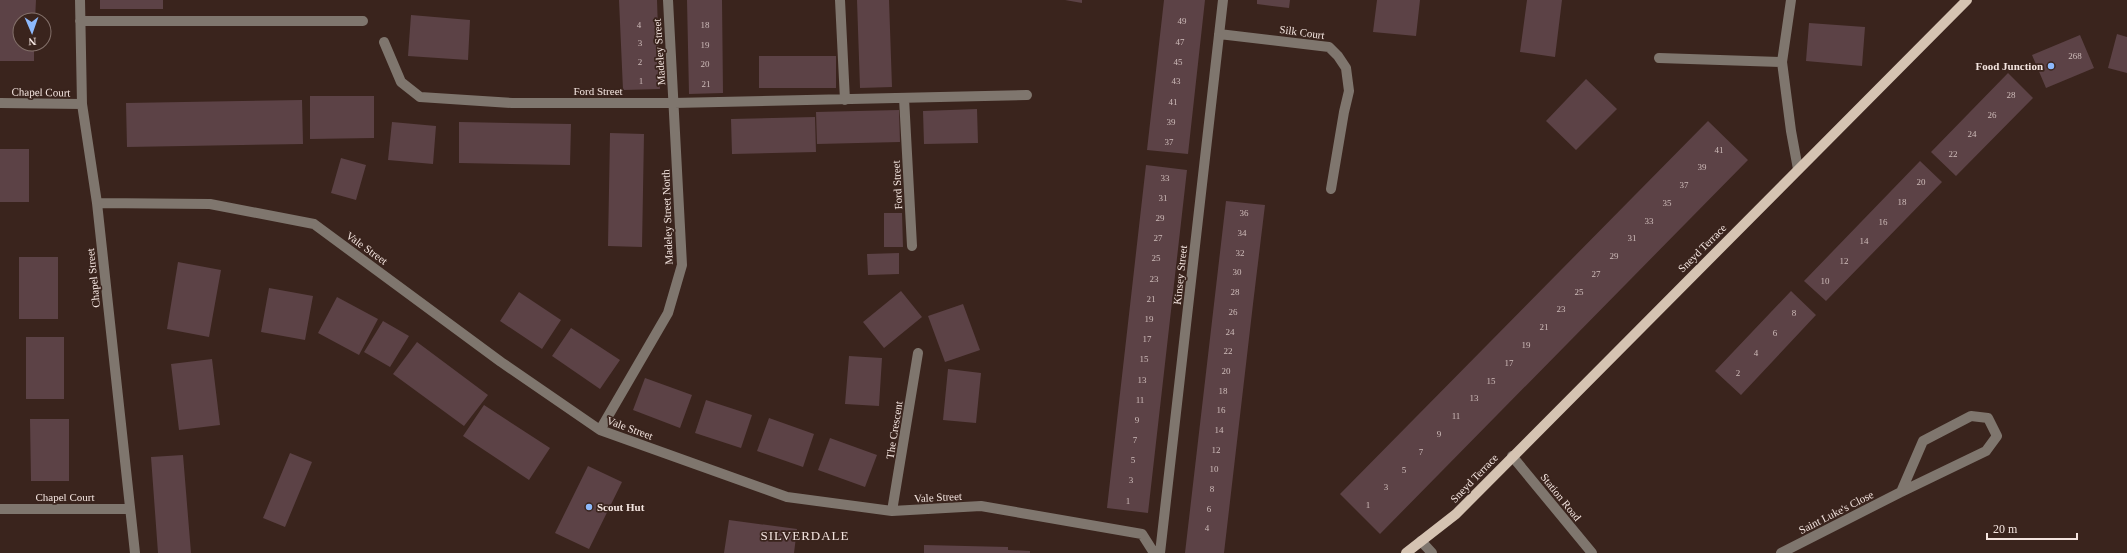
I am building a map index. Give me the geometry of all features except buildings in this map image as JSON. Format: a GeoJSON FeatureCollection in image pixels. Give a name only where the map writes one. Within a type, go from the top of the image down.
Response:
{"type":"FeatureCollection","features":[{"type":"Feature","properties":{"kind":"main road","name":"Sneyd Terrace"},"geometry":{"type":"LineString","coordinates":[[1406,553],[1456,514],[1967,0]]}},
{"type":"Feature","properties":{"kind":"street","name":"Chapel Street"},"geometry":{"type":"LineString","coordinates":[[80,0],[82,104],[97,203],[135,553]]}},
{"type":"Feature","properties":{"kind":"street","name":"Madeley Street"},"geometry":{"type":"LineString","coordinates":[[668,0],[674,103]]}},
{"type":"Feature","properties":{"kind":"street"},"geometry":{"type":"LineString","coordinates":[[840,0],[845,100]]}},
{"type":"Feature","properties":{"kind":"street","name":"Kinsey Street"},"geometry":{"type":"LineString","coordinates":[[1160,553],[1223,0]]}},
{"type":"Feature","properties":{"kind":"street"},"geometry":{"type":"LineString","coordinates":[[1791,0],[1782,62],[1791,131],[1798,169]]}},
{"type":"Feature","properties":{"kind":"street"},"geometry":{"type":"LineString","coordinates":[[80,21],[363,21]]}},
{"type":"Feature","properties":{"kind":"street","name":"Silk Court"},"geometry":{"type":"LineString","coordinates":[[1219,34],[1329,47],[1338,56],[1346,68],[1349,91],[1331,189]]}},
{"type":"Feature","properties":{"kind":"street","name":"Ford Street"},"geometry":{"type":"LineString","coordinates":[[384,42],[400,82],[420,97],[512,103],[674,103],[1027,95]]}},
{"type":"Feature","properties":{"kind":"street"},"geometry":{"type":"LineString","coordinates":[[1659,58],[1782,62]]}},
{"type":"Feature","properties":{"kind":"street","name":"Ford Street"},"geometry":{"type":"LineString","coordinates":[[904,98],[912,246]]}},
{"type":"Feature","properties":{"kind":"street","name":"Chapel Court"},"geometry":{"type":"LineString","coordinates":[[0,103],[82,104]]}},
{"type":"Feature","properties":{"kind":"street","name":"Madeley Street North"},"geometry":{"type":"LineString","coordinates":[[600,430],[668,313],[682,265],[674,103]]}},
{"type":"Feature","properties":{"kind":"street","name":"Vale Street"},"geometry":{"type":"LineString","coordinates":[[97,203],[210,204],[314,224],[501,362],[600,430],[787,497],[892,511],[981,506],[1142,534],[1154,553]]}},
{"type":"Feature","properties":{"kind":"street","name":"The Crescent"},"geometry":{"type":"LineString","coordinates":[[892,511],[918,353]]}},
{"type":"Feature","properties":{"kind":"street","name":"Saint Luke's Close"},"geometry":{"type":"LineString","coordinates":[[1782,553],[1901,492],[1986,451],[1997,436],[1988,418],[1971,416],[1923,441],[1901,492]]}},
{"type":"Feature","properties":{"kind":"street","name":"Station Road"},"geometry":{"type":"LineString","coordinates":[[1512,456],[1592,553]]}},
{"type":"Feature","properties":{"kind":"street","name":"Chapel Court"},"geometry":{"type":"LineString","coordinates":[[0,509],[130,509]]}},
{"type":"Feature","properties":{"kind":"street"},"geometry":{"type":"LineString","coordinates":[[1421,541],[1432,553]]}},
{"type":"Feature","properties":{"kind":"place","name":"Food Junction"},"geometry":{"type":"Point","coordinates":[2051,66]}},
{"type":"Feature","properties":{"kind":"place","name":"Scout Hut"},"geometry":{"type":"Point","coordinates":[589,507]}},
{"type":"Feature","properties":{"kind":"district","name":"SILVERDALE"},"geometry":{"type":"Point","coordinates":[805,535]}}]}
